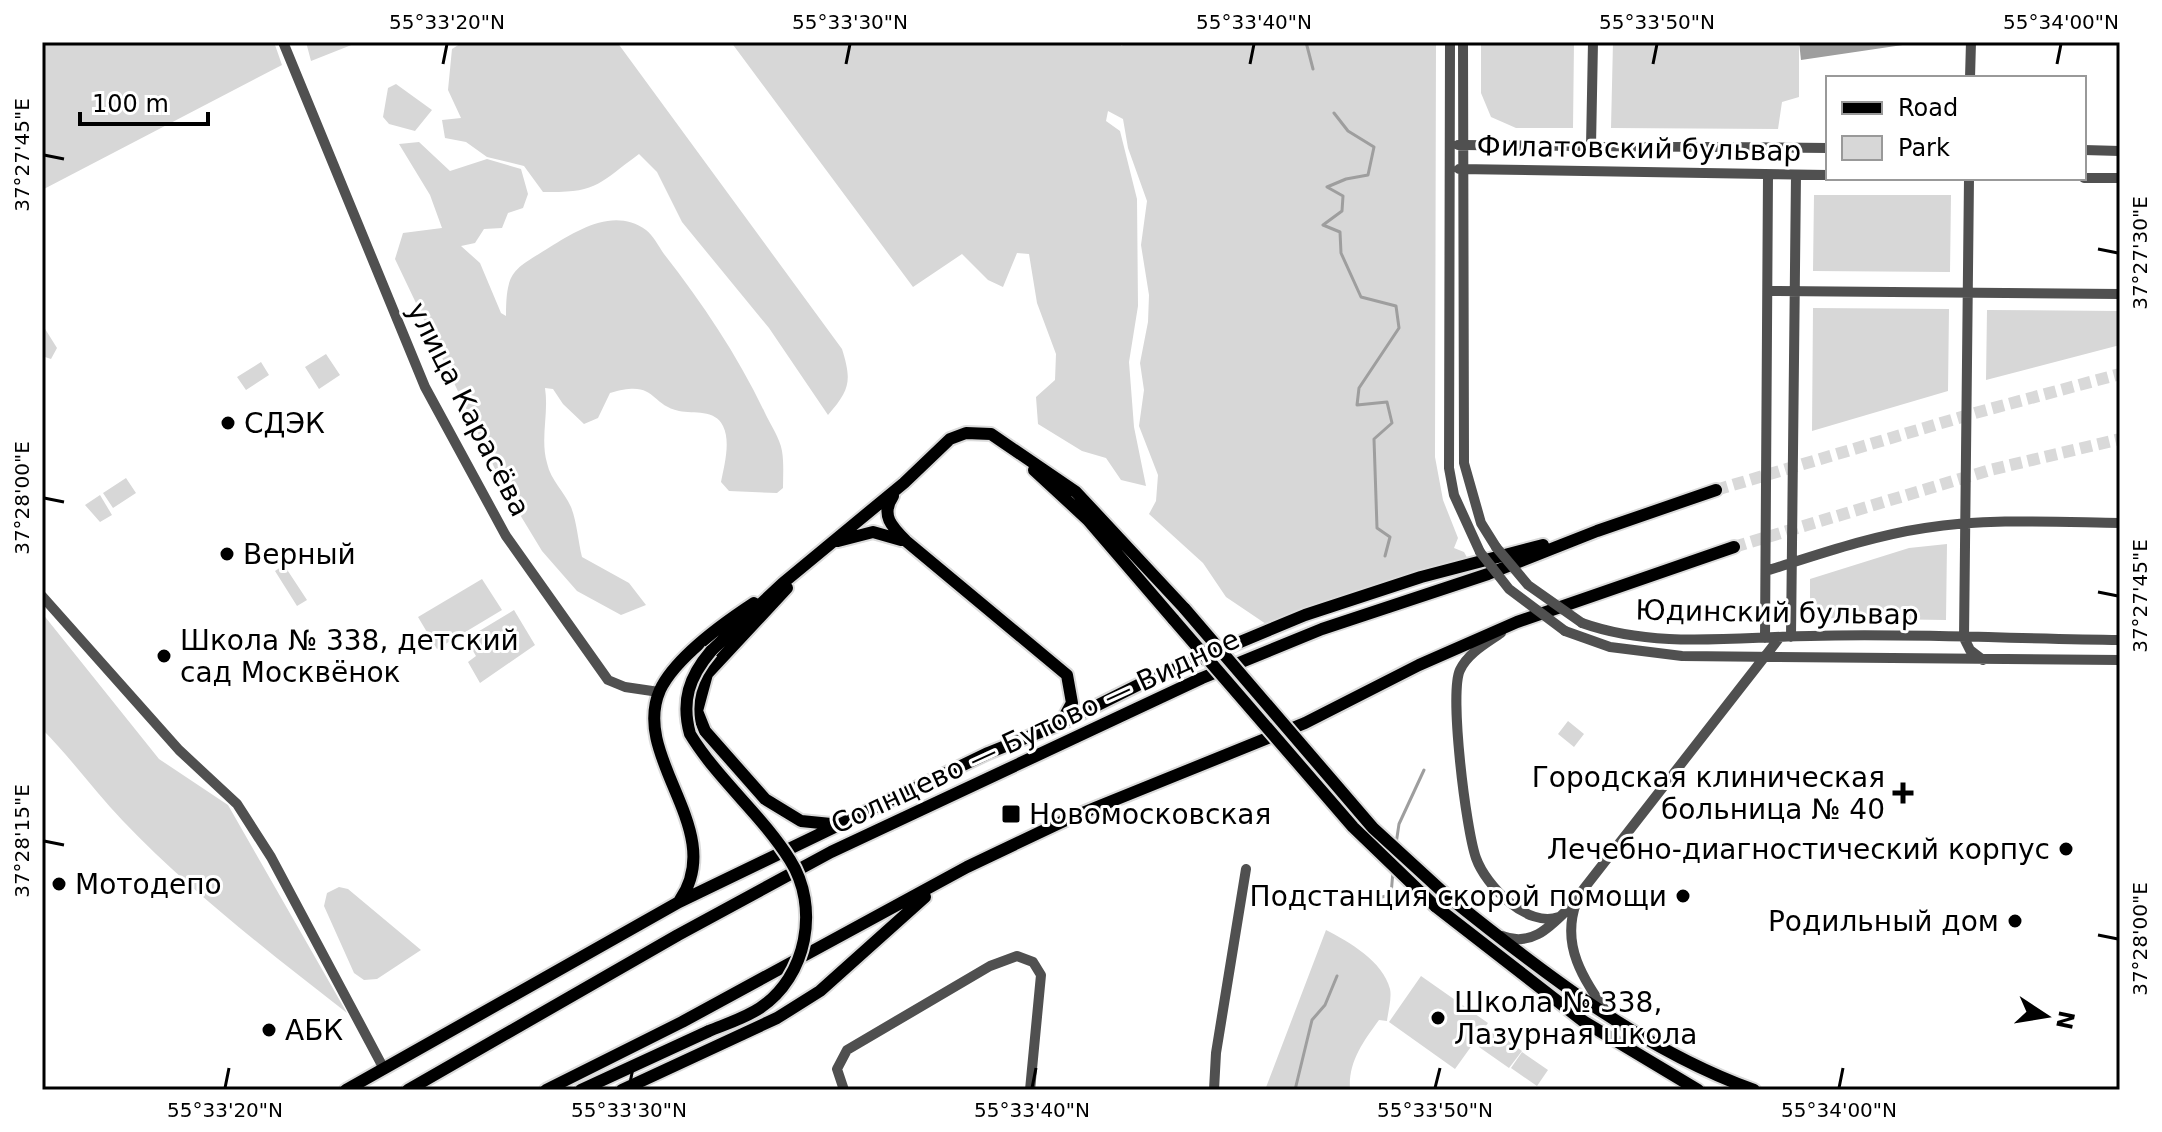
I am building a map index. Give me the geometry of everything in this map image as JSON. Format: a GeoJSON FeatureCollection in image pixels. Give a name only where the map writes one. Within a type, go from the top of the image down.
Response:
{"type":"FeatureCollection","features":[{"type":"Feature","properties":{"kind":"main road"},"geometry":{"type":"LineString","coordinates":[[593,1090],[759,1009],[778,993],[800,958],[806,918],[804,896],[790,859],[690,734],[685,717],[689,683],[711,651],[783,583],[899,487],[950,439],[966,433],[991,434],[1085,500],[1185,609],[1373,828],[1445,894],[1494,933],[1607,1013],[1699,1068],[1754,1090]]}},
{"type":"Feature","properties":{"kind":"main road"},"geometry":{"type":"LineString","coordinates":[[1012,447],[1088,520],[1353,827],[1435,906],[1583,1021],[1691,1088]]}},
{"type":"Feature","properties":{"kind":"main road"},"geometry":{"type":"LineString","coordinates":[[899,487],[886,511],[888,519],[906,541],[1067,675],[1072,703],[1060,724]]}},
{"type":"Feature","properties":{"kind":"main road","name":"Солнцево — Бутово — Видное"},"geometry":{"type":"LineString","coordinates":[[408,1090],[831,852],[1202,678],[1322,629],[1488,574],[1597,531],[1716,490]]}},
{"type":"Feature","properties":{"kind":"main road"},"geometry":{"type":"LineString","coordinates":[[346,1090],[679,902],[838,823],[988,753],[1060,724],[1144,682],[1305,615],[1421,577],[1597,531]]}},
{"type":"Feature","properties":{"kind":"main road"},"geometry":{"type":"LineString","coordinates":[[824,547],[863,533],[906,541]]}},
{"type":"Feature","properties":{"kind":"main road"},"geometry":{"type":"LineString","coordinates":[[546,1090],[682,1022],[967,867],[1070,818],[1305,723],[1419,665],[1517,622],[1734,547]]}},
{"type":"Feature","properties":{"kind":"main road"},"geometry":{"type":"LineString","coordinates":[[813,556],[740,642],[707,674],[697,711],[705,731],[765,799],[801,821],[823,825],[838,823]]}},
{"type":"Feature","properties":{"kind":"main road"},"geometry":{"type":"LineString","coordinates":[[679,902],[690,885],[695,857],[660,747],[655,722],[659,692],[674,668],[734,615],[783,583]]}},
{"type":"Feature","properties":{"kind":"main road"},"geometry":{"type":"LineString","coordinates":[[622,1090],[777,1018],[820,991],[914,905],[967,867]]}},
{"type":"Feature","properties":{"kind":"main road"},"geometry":{"type":"LineString","coordinates":[[581,1090],[623,1073]]}},
{"type":"Feature","properties":{"kind":"street","name":"улица Карасёва"},"geometry":{"type":"LineString","coordinates":[[283,42],[300,92],[425,387],[506,536],[608,680],[625,687],[659,692]]}},
{"type":"Feature","properties":{"kind":"street","name":"Юдинский бульвар"},"geometry":{"type":"LineString","coordinates":[[1450,42],[1449,468],[1462,516],[1480,552],[1509,589],[1565,631],[1610,647],[1642,654],[1736,659],[2120,660]]}},
{"type":"Feature","properties":{"kind":"street","name":"Юдинский бульвар"},"geometry":{"type":"LineString","coordinates":[[1463,42],[1464,463],[1481,523],[1496,547],[1528,585],[1582,623],[1640,638],[2120,640]]}},
{"type":"Feature","properties":{"kind":"street"},"geometry":{"type":"LineString","coordinates":[[1591,146],[1593,42]]}},
{"type":"Feature","properties":{"kind":"street"},"geometry":{"type":"LineString","coordinates":[[1970,76],[1971,42]]}},
{"type":"Feature","properties":{"kind":"street","name":"Филатовский бульвар"},"geometry":{"type":"LineString","coordinates":[[1449,144],[1826,148]]}},
{"type":"Feature","properties":{"kind":"street"},"geometry":{"type":"LineString","coordinates":[[2086,150],[2120,151]]}},
{"type":"Feature","properties":{"kind":"street","name":"Филатовский бульвар"},"geometry":{"type":"LineString","coordinates":[[1449,169],[1826,175]]}},
{"type":"Feature","properties":{"kind":"street"},"geometry":{"type":"LineString","coordinates":[[1765,638],[1768,175]]}},
{"type":"Feature","properties":{"kind":"street"},"geometry":{"type":"LineString","coordinates":[[1494,933],[1515,940],[1532,938],[1561,917],[1579,898],[1762,659],[1785,637],[1792,563],[1796,175]]}},
{"type":"Feature","properties":{"kind":"street"},"geometry":{"type":"LineString","coordinates":[[2086,178],[2120,178]]}},
{"type":"Feature","properties":{"kind":"street"},"geometry":{"type":"LineString","coordinates":[[1969,180],[1964,638],[1970,650],[1983,660]]}},
{"type":"Feature","properties":{"kind":"street"},"geometry":{"type":"LineString","coordinates":[[1768,291],[2120,294]]}},
{"type":"Feature","properties":{"kind":"street"},"geometry":{"type":"LineString","coordinates":[[1766,571],[1881,537],[1966,523],[2120,523]]}},
{"type":"Feature","properties":{"kind":"street"},"geometry":{"type":"LineString","coordinates":[[42,596],[179,750],[237,804],[271,857],[384,1069]]}},
{"type":"Feature","properties":{"kind":"street"},"geometry":{"type":"LineString","coordinates":[[1517,622],[1467,660],[1456,685],[1470,833],[1476,858],[1497,889],[1534,917],[1546,920],[1561,917]]}},
{"type":"Feature","properties":{"kind":"street"},"geometry":{"type":"LineString","coordinates":[[1214,1090],[1216,1053],[1246,869]]}},
{"type":"Feature","properties":{"kind":"street"},"geometry":{"type":"LineString","coordinates":[[1579,898],[1572,918],[1572,949],[1580,971],[1607,1013]]}},
{"type":"Feature","properties":{"kind":"street"},"geometry":{"type":"LineString","coordinates":[[844,1090],[837,1069],[847,1050],[990,966],[1017,956],[1033,962],[1041,975],[1030,1090]]}},
{"type":"Feature","properties":{"kind":"green space"},"geometry":{"type":"Polygon","coordinates":[[[42,42],[274,42],[282,65],[42,190],[42,42]]]}},
{"type":"Feature","properties":{"kind":"green space"},"geometry":{"type":"Polygon","coordinates":[[[306,42],[359,42],[311,61],[306,42]]]}},
{"type":"Feature","properties":{"kind":"green space"},"geometry":{"type":"Polygon","coordinates":[[[463,42],[617,42],[842,349],[847,385],[841,399],[828,415],[769,328],[682,222],[657,172],[639,154],[596,185],[575,191],[543,192],[524,166],[487,157],[466,142],[445,138],[442,120],[461,118],[448,90],[452,49],[463,42]]]}},
{"type":"Feature","properties":{"kind":"green space"},"geometry":{"type":"Polygon","coordinates":[[[731,42],[1121,42],[1121,46],[1129,42],[1436,42],[1435,457],[1443,500],[1458,538],[1454,548],[1464,552],[1469,561],[1266,624],[1226,597],[1203,563],[1149,514],[1156,501],[1158,475],[1139,426],[1144,390],[1140,363],[1148,322],[1149,295],[1141,245],[1147,201],[1128,148],[1123,119],[1108,111],[1106,121],[1120,131],[1137,199],[1138,306],[1129,362],[1134,427],[1146,486],[1121,480],[1106,458],[1082,451],[1038,424],[1036,397],[1055,380],[1056,354],[1037,303],[1029,254],[1017,253],[1003,287],[988,280],[962,254],[913,287],[731,42]]]}},
{"type":"Feature","properties":{"kind":"green space"},"geometry":{"type":"Polygon","coordinates":[[[1481,42],[1574,42],[1573,128],[1516,128],[1491,117],[1481,93],[1481,42]]]}},
{"type":"Feature","properties":{"kind":"green space"},"geometry":{"type":"Polygon","coordinates":[[[1613,42],[1799,42],[1799,97],[1782,102],[1778,129],[1611,128],[1613,42]]]}},
{"type":"Feature","properties":{"kind":"green space"},"geometry":{"type":"Polygon","coordinates":[[[396,84],[432,110],[415,131],[389,124],[383,117],[388,88],[396,84]]]}},
{"type":"Feature","properties":{"kind":"green space"},"geometry":{"type":"Polygon","coordinates":[[[419,142],[450,171],[487,159],[521,169],[528,194],[523,208],[508,213],[502,228],[484,229],[475,243],[461,246],[480,263],[501,313],[506,316],[508,289],[514,272],[528,261],[584,228],[609,221],[634,223],[651,235],[706,311],[743,371],[777,436],[783,456],[783,488],[777,493],[729,491],[721,482],[726,454],[725,432],[715,417],[669,408],[644,391],[625,389],[610,393],[598,418],[584,424],[563,404],[553,389],[545,388],[544,444],[547,463],[571,507],[582,557],[629,583],[646,605],[621,615],[577,591],[542,551],[505,490],[395,259],[403,233],[442,228],[430,195],[399,144],[419,142]]]}},
{"type":"Feature","properties":{"kind":"green space"},"geometry":{"type":"Polygon","coordinates":[[[1814,195],[1951,195],[1950,272],[1813,271],[1814,195]]]}},
{"type":"Feature","properties":{"kind":"green space"},"geometry":{"type":"Polygon","coordinates":[[[1813,308],[1949,309],[1948,391],[1812,431],[1813,308]]]}},
{"type":"Feature","properties":{"kind":"green space"},"geometry":{"type":"Polygon","coordinates":[[[1987,310],[2120,311],[2120,345],[1986,380],[1987,310]]]}},
{"type":"Feature","properties":{"kind":"green space"},"geometry":{"type":"Polygon","coordinates":[[[42,324],[57,348],[51,359],[42,356],[42,324]]]}},
{"type":"Feature","properties":{"kind":"green space"},"geometry":{"type":"Polygon","coordinates":[[[326,354],[340,375],[319,389],[305,367],[326,354]]]}},
{"type":"Feature","properties":{"kind":"green space"},"geometry":{"type":"Polygon","coordinates":[[[261,362],[269,375],[246,390],[237,377],[261,362]]]}},
{"type":"Feature","properties":{"kind":"green space"},"geometry":{"type":"Polygon","coordinates":[[[126,478],[136,493],[113,508],[103,493],[126,478]]]}},
{"type":"Feature","properties":{"kind":"green space"},"geometry":{"type":"Polygon","coordinates":[[[100,495],[112,515],[100,522],[85,505],[100,495]]]}},
{"type":"Feature","properties":{"kind":"green space"},"geometry":{"type":"Polygon","coordinates":[[[1947,544],[1946,620],[1810,618],[1810,579],[1909,548],[1947,544]]]}},
{"type":"Feature","properties":{"kind":"green space"},"geometry":{"type":"Polygon","coordinates":[[[284,565],[307,600],[297,606],[275,571],[284,565]]]}},
{"type":"Feature","properties":{"kind":"green space"},"geometry":{"type":"Polygon","coordinates":[[[482,579],[502,610],[437,649],[418,617],[482,579]]]}},
{"type":"Feature","properties":{"kind":"green space"},"geometry":{"type":"Polygon","coordinates":[[[514,610],[535,645],[480,683],[468,662],[476,656],[466,639],[514,610]]]}},
{"type":"Feature","properties":{"kind":"green space"},"geometry":{"type":"Polygon","coordinates":[[[42,613],[159,759],[228,805],[347,1013],[260,945],[176,873],[123,821],[42,729],[42,613]]]}},
{"type":"Feature","properties":{"kind":"green space"},"geometry":{"type":"Polygon","coordinates":[[[1568,721],[1584,734],[1574,747],[1558,734],[1568,721]]]}},
{"type":"Feature","properties":{"kind":"green space"},"geometry":{"type":"Polygon","coordinates":[[[339,887],[348,889],[421,950],[377,979],[364,980],[354,973],[324,906],[327,893],[339,887]]]}},
{"type":"Feature","properties":{"kind":"green space"},"geometry":{"type":"Polygon","coordinates":[[[1326,930],[1355,947],[1380,970],[1390,989],[1387,1021],[1379,1020],[1367,1036],[1351,1070],[1350,1090],[1265,1090],[1326,930]]]}},
{"type":"Feature","properties":{"kind":"green space"},"geometry":{"type":"Polygon","coordinates":[[[1421,976],[1488,1023],[1455,1069],[1389,1022],[1421,976]]]}},
{"type":"Feature","properties":{"kind":"green space"},"geometry":{"type":"Polygon","coordinates":[[[1492,1029],[1522,1051],[1509,1068],[1479,1047],[1492,1029]]]}},
{"type":"Feature","properties":{"kind":"green space"},"geometry":{"type":"Polygon","coordinates":[[[1522,1052],[1548,1070],[1537,1086],[1511,1068],[1522,1052]]]}},
{"type":"Feature","properties":{"kind":"shaded area"},"geometry":{"type":"Polygon","coordinates":[[[1799,42],[1923,42],[1801,60],[1799,42]]]}},
{"type":"Feature","properties":{"kind":"waterway"},"geometry":{"type":"LineString","coordinates":[[1306,42],[1313,69]]}},
{"type":"Feature","properties":{"kind":"waterway"},"geometry":{"type":"LineString","coordinates":[[1334,113],[1348,131],[1374,147],[1368,175],[1327,187],[1343,196],[1342,211],[1323,225],[1340,232],[1341,253],[1361,297],[1396,306],[1399,328],[1359,388],[1357,405],[1387,402],[1392,423],[1374,439],[1377,528],[1390,537],[1385,556]]}},
{"type":"Feature","properties":{"kind":"waterway"},"geometry":{"type":"LineString","coordinates":[[1396,844],[1399,824],[1424,770]]}},
{"type":"Feature","properties":{"kind":"waterway"},"geometry":{"type":"LineString","coordinates":[[1363,901],[1391,895],[1393,871]]}},
{"type":"Feature","properties":{"kind":"waterway"},"geometry":{"type":"LineString","coordinates":[[1295,1090],[1312,1020],[1325,1005],[1337,976]]}},
{"type":"Feature","properties":{"kind":"tunnel"},"geometry":{"type":"LineString","coordinates":[[1716,490],[1975,413],[2120,374]]}},
{"type":"Feature","properties":{"kind":"tunnel"},"geometry":{"type":"LineString","coordinates":[[1734,547],[1990,470],[2120,439]]}},
{"type":"Feature","properties":{"kind":"place","name":"СДЭК"},"geometry":{"type":"Point","coordinates":[228,423]}},
{"type":"Feature","properties":{"kind":"place","name":"Верный"},"geometry":{"type":"Point","coordinates":[227,554]}},
{"type":"Feature","properties":{"kind":"place","name":"Школа № 338, детский сад Москвёнок"},"geometry":{"type":"Point","coordinates":[164,656]}},
{"type":"Feature","properties":{"kind":"place","name":"Городская клиническая больница № 40"},"geometry":{"type":"Point","coordinates":[1903,793]}},
{"type":"Feature","properties":{"kind":"place","name":"Новомосковская"},"geometry":{"type":"Point","coordinates":[1011,814]}},
{"type":"Feature","properties":{"kind":"place","name":"Лечебно-диагностический корпус"},"geometry":{"type":"Point","coordinates":[2066,849]}},
{"type":"Feature","properties":{"kind":"place","name":"Мотодепо"},"geometry":{"type":"Point","coordinates":[59,884]}},
{"type":"Feature","properties":{"kind":"place","name":"Подстанция скорой помощи"},"geometry":{"type":"Point","coordinates":[1683,896]}},
{"type":"Feature","properties":{"kind":"place","name":"Родильный дом"},"geometry":{"type":"Point","coordinates":[2015,921]}},
{"type":"Feature","properties":{"kind":"place","name":"Школа № 338, Лазурная школа"},"geometry":{"type":"Point","coordinates":[1438,1018]}},
{"type":"Feature","properties":{"kind":"place","name":"АБК"},"geometry":{"type":"Point","coordinates":[269,1030]}}]}
